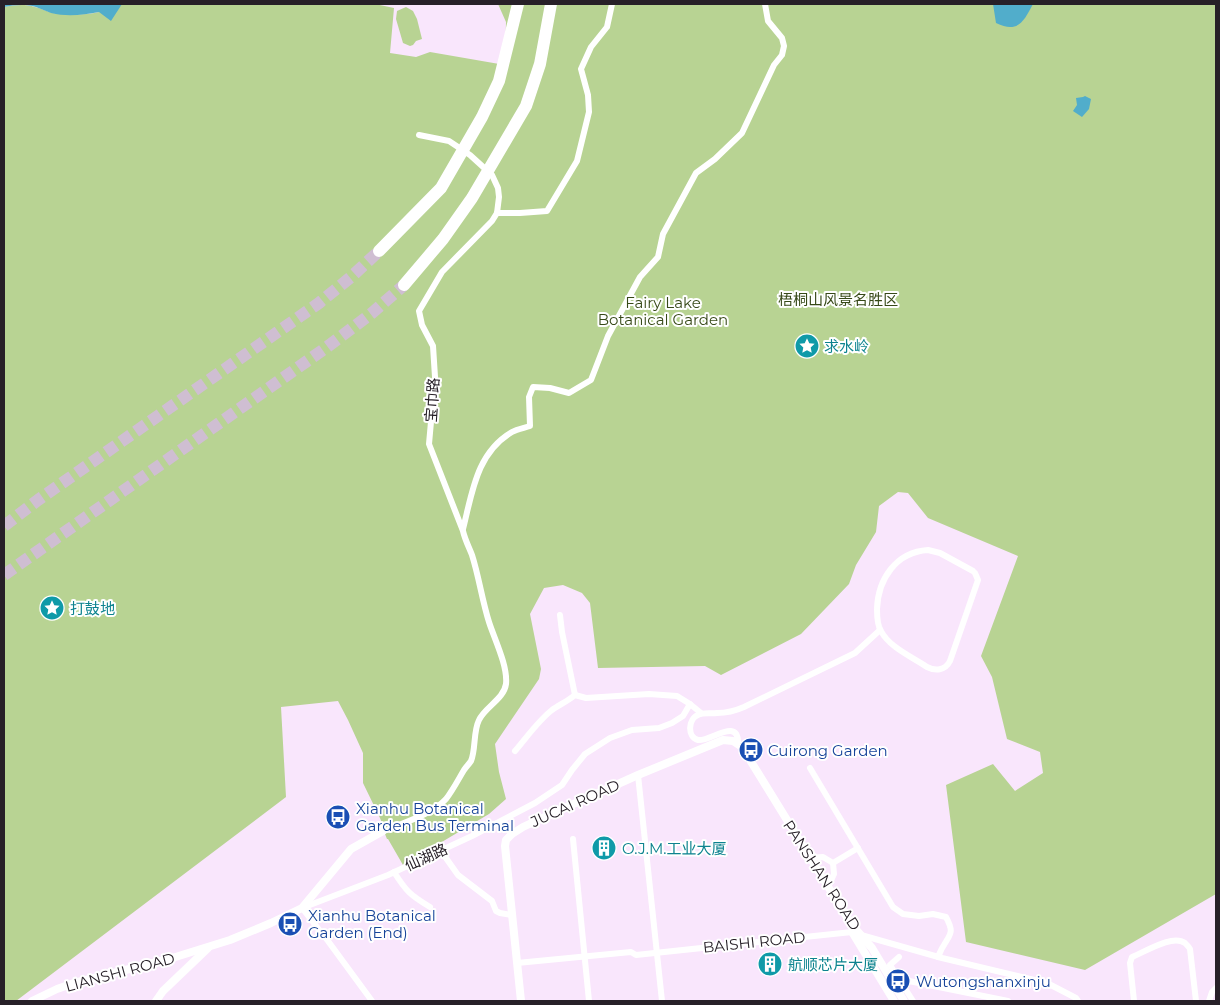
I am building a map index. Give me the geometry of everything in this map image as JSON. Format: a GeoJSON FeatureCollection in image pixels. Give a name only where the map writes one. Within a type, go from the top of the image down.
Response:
{"type":"FeatureCollection","features":[{"type":"Feature","properties":{"kind":"highway"},"geometry":{"type":"LineString","coordinates":[[379,251],[441,188],[482,117],[499,81],[518,4]]}},
{"type":"Feature","properties":{"kind":"highway"},"geometry":{"type":"LineString","coordinates":[[404,285],[443,239],[472,198],[526,106],[540,64],[551,4]]}},
{"type":"Feature","properties":{"kind":"street"},"geometry":{"type":"LineString","coordinates":[[419,135],[449,141],[492,175],[498,188],[497,213],[547,211],[577,161],[589,112],[588,95],[581,69],[591,47],[607,27],[612,4]]}},
{"type":"Feature","properties":{"kind":"street"},"geometry":{"type":"LineString","coordinates":[[463,531],[478,472],[492,448],[512,432],[530,426],[529,397],[533,387],[550,388],[569,393],[591,380],[608,336],[640,277],[658,257],[663,234],[696,173],[715,159],[742,133],[774,65],[782,55],[784,46],[782,38],[768,21],[765,4]]}},
{"type":"Feature","properties":{"kind":"street","name":"宝巾路"},"geometry":{"type":"LineString","coordinates":[[386,830],[433,809],[446,799],[456,786],[471,759],[478,721],[503,692],[506,684],[504,667],[490,623],[472,553],[465,540],[429,444],[435,378],[432,346],[422,325],[419,311],[442,272],[492,222],[497,213]]}},
{"type":"Feature","properties":{"kind":"street"},"geometry":{"type":"LineString","coordinates":[[934,551],[975,573],[978,580],[950,661],[946,667],[938,670],[930,669],[888,642],[880,630],[877,622],[879,592],[886,574],[900,561],[917,552],[934,551]]}},
{"type":"Feature","properties":{"kind":"street"},"geometry":{"type":"LineString","coordinates":[[560,615],[575,695]]}},
{"type":"Feature","properties":{"kind":"street"},"geometry":{"type":"LineString","coordinates":[[740,745],[738,735],[731,731],[705,739],[698,740],[694,738],[691,733],[690,723],[692,718],[696,715],[727,712],[744,707],[855,652],[880,630]]}},
{"type":"Feature","properties":{"kind":"street"},"geometry":{"type":"LineString","coordinates":[[575,695],[586,698],[649,694],[677,696],[701,714]]}},
{"type":"Feature","properties":{"kind":"street"},"geometry":{"type":"LineString","coordinates":[[515,751],[536,726],[553,710],[575,695]]}},
{"type":"Feature","properties":{"kind":"street","name":"仙湖路"},"geometry":{"type":"LineString","coordinates":[[302,908],[394,872],[472,836],[535,803],[562,785],[585,754],[610,738],[632,730],[658,728],[672,723],[683,716],[690,704]]}},
{"type":"Feature","properties":{"kind":"street","name":"JUCAI ROAD"},"geometry":{"type":"LineString","coordinates":[[521,1001],[505,846],[508,838],[523,827],[540,819],[638,775],[723,740],[733,741],[740,745]]}},
{"type":"Feature","properties":{"kind":"street","name":"PANSHAN ROAD"},"geometry":{"type":"LineString","coordinates":[[740,745],[851,924],[872,948],[904,1001]]}},
{"type":"Feature","properties":{"kind":"street"},"geometry":{"type":"LineString","coordinates":[[810,768],[893,907],[903,914],[919,916],[934,914],[946,917],[950,925],[950,936],[943,945],[938,957]]}},
{"type":"Feature","properties":{"kind":"street"},"geometry":{"type":"LineString","coordinates":[[638,775],[662,1001]]}},
{"type":"Feature","properties":{"kind":"street"},"geometry":{"type":"LineString","coordinates":[[372,1001],[302,908],[351,849],[386,830]]}},
{"type":"Feature","properties":{"kind":"street"},"geometry":{"type":"LineString","coordinates":[[573,839],[589,1001]]}},
{"type":"Feature","properties":{"kind":"street"},"geometry":{"type":"LineString","coordinates":[[833,863],[858,848]]}},
{"type":"Feature","properties":{"kind":"street"},"geometry":{"type":"LineString","coordinates":[[440,851],[458,875],[492,901],[496,911],[512,916]]}},
{"type":"Feature","properties":{"kind":"street"},"geometry":{"type":"LineString","coordinates":[[810,858],[823,857],[833,863]]}},
{"type":"Feature","properties":{"kind":"street"},"geometry":{"type":"LineString","coordinates":[[828,887],[834,874],[833,863]]}},
{"type":"Feature","properties":{"kind":"street"},"geometry":{"type":"LineString","coordinates":[[394,872],[404,888],[415,898],[430,907]]}},
{"type":"Feature","properties":{"kind":"street","name":"LIANSHI ROAD"},"geometry":{"type":"LineString","coordinates":[[32,1001],[74,983],[209,947],[254,931],[302,908]]}},
{"type":"Feature","properties":{"kind":"street","name":"PANSHAN ROAD"},"geometry":{"type":"LineString","coordinates":[[852,932],[894,1001]]}},
{"type":"Feature","properties":{"kind":"street","name":"BAISHI ROAD"},"geometry":{"type":"LineString","coordinates":[[517,963],[631,952],[636,954],[852,932]]}},
{"type":"Feature","properties":{"kind":"street"},"geometry":{"type":"LineString","coordinates":[[861,935],[938,957],[1048,983],[1076,998],[1078,1001]]}},
{"type":"Feature","properties":{"kind":"street"},"geometry":{"type":"LineString","coordinates":[[1134,1001],[1130,963],[1132,957],[1169,941],[1179,940],[1186,943],[1190,949],[1196,1001]]}},
{"type":"Feature","properties":{"kind":"street"},"geometry":{"type":"LineString","coordinates":[[156,1001],[163,991],[209,947]]}},
{"type":"Feature","properties":{"kind":"street"},"geometry":{"type":"LineString","coordinates":[[900,957],[890,965],[913,1001]]}},
{"type":"Feature","properties":{"kind":"street"},"geometry":{"type":"LineString","coordinates":[[899,979],[1008,1001]]}},
{"type":"Feature","properties":{"kind":"street"},"geometry":{"type":"LineString","coordinates":[[1209,1001],[1212,992],[1216,988]]}},
{"type":"Feature","properties":{"kind":"green space"},"geometry":{"type":"Polygon","coordinates":[[[122,4],[375,4],[394,8],[390,53],[416,57],[430,52],[505,65],[506,22],[498,4],[1216,4],[1216,894],[1085,970],[966,942],[946,785],[993,764],[1015,791],[1043,773],[1040,752],[1007,739],[992,677],[981,656],[1018,556],[928,518],[908,493],[898,492],[879,506],[876,532],[856,565],[849,584],[801,634],[721,675],[705,666],[598,668],[590,603],[582,593],[563,585],[544,588],[530,614],[541,669],[539,679],[495,744],[499,772],[506,799],[489,814],[403,865],[387,839],[380,818],[363,783],[363,753],[338,701],[281,707],[286,797],[16,1001],[4,1001],[4,7],[27,5],[53,13],[79,14],[106,10],[122,4]]]}},
{"type":"Feature","properties":{"kind":"green space"},"geometry":{"type":"Polygon","coordinates":[[[406,7],[413,11],[417,19],[422,39],[410,46],[403,43],[396,19],[397,11],[406,7]]]}},
{"type":"Feature","properties":{"kind":"water"},"geometry":{"type":"Polygon","coordinates":[[[4,4],[122,4],[111,21],[99,12],[63,15],[32,6],[4,7],[4,4]]]}},
{"type":"Feature","properties":{"kind":"water"},"geometry":{"type":"Polygon","coordinates":[[[993,4],[1033,4],[1027,16],[1019,24],[1010,27],[996,23],[993,4]]]}},
{"type":"Feature","properties":{"kind":"water"},"geometry":{"type":"Polygon","coordinates":[[[1085,96],[1091,99],[1089,109],[1082,117],[1073,111],[1077,105],[1076,98],[1085,96]]]}},
{"type":"Feature","properties":{"kind":"tunnel"},"geometry":{"type":"LineString","coordinates":[[4,526],[38,500],[319,303],[379,251]]}},
{"type":"Feature","properties":{"kind":"tunnel"},"geometry":{"type":"LineString","coordinates":[[4,575],[327,347],[372,313],[404,285]]}},
{"type":"Feature","properties":{"kind":"place","name":"求水岭"},"geometry":{"type":"Point","coordinates":[807,346]}},
{"type":"Feature","properties":{"kind":"place","name":"打鼓地"},"geometry":{"type":"Point","coordinates":[52,608]}},
{"type":"Feature","properties":{"kind":"place","name":"Cuirong Garden"},"geometry":{"type":"Point","coordinates":[751,750]}},
{"type":"Feature","properties":{"kind":"place","name":"Xianhu Botanical Garden Bus Terminal"},"geometry":{"type":"Point","coordinates":[338,817]}},
{"type":"Feature","properties":{"kind":"place","name":"O.J.M.工业大厦"},"geometry":{"type":"Point","coordinates":[604,848]}},
{"type":"Feature","properties":{"kind":"place","name":"Xianhu Botanical Garden (End)"},"geometry":{"type":"Point","coordinates":[290,924]}},
{"type":"Feature","properties":{"kind":"place","name":"航顺芯片大厦"},"geometry":{"type":"Point","coordinates":[770,964]}},
{"type":"Feature","properties":{"kind":"place","name":"Wutongshanxinju"},"geometry":{"type":"Point","coordinates":[898,981]}},
{"type":"Feature","properties":{"kind":"park label","name":"梧桐山风景名胜区"},"geometry":{"type":"Point","coordinates":[838,299]}},
{"type":"Feature","properties":{"kind":"park label","name":"Fairy Lake Botanical Garden"},"geometry":{"type":"Point","coordinates":[663,310]}}]}
